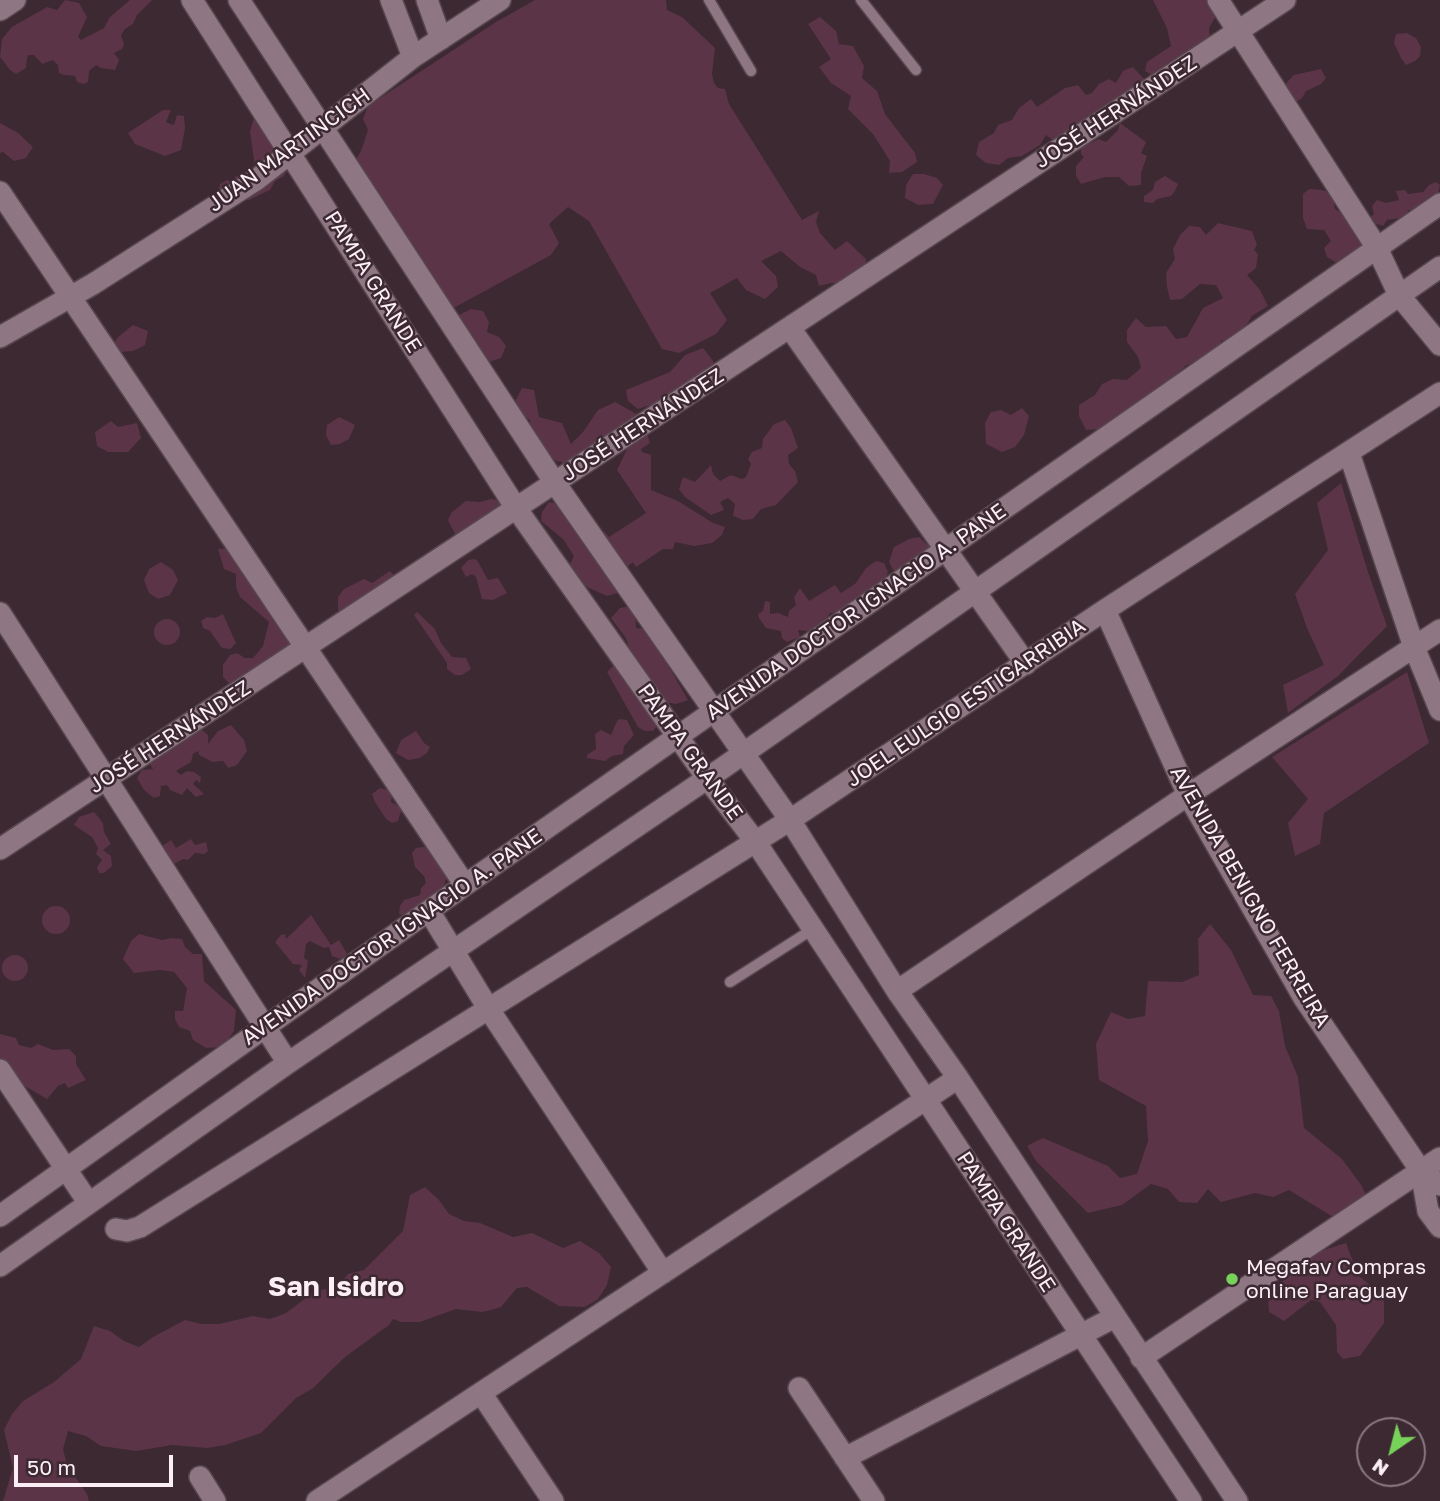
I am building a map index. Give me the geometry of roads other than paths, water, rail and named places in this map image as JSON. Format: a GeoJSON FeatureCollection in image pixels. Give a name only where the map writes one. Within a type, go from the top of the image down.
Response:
{"type":"FeatureCollection","features":[{"type":"Feature","properties":{"kind":"street"},"geometry":{"type":"LineString","coordinates":[[0,10],[15,0]]}},
{"type":"Feature","properties":{"kind":"street","name":"PAMPA GRANDE"},"geometry":{"type":"LineString","coordinates":[[192,0],[516,508],[755,841],[1191,1501]]}},
{"type":"Feature","properties":{"kind":"street","name":"PAMPA GRANDE"},"geometry":{"type":"LineString","coordinates":[[239,0],[555,483],[790,820],[897,991],[958,1078],[1237,1501]]}},
{"type":"Feature","properties":{"kind":"street"},"geometry":{"type":"LineString","coordinates":[[391,0],[413,57]]}},
{"type":"Feature","properties":{"kind":"street"},"geometry":{"type":"LineString","coordinates":[[426,0],[441,39]]}},
{"type":"Feature","properties":{"kind":"street","name":"JUAN MARTINCICH"},"geometry":{"type":"LineString","coordinates":[[0,337],[70,297],[256,180],[413,57],[500,0]]}},
{"type":"Feature","properties":{"kind":"street"},"geometry":{"type":"LineString","coordinates":[[1218,0],[1377,248],[1399,295],[1440,345]]}},
{"type":"Feature","properties":{"kind":"street","name":"JOSÉ HERNÁNDEZ"},"geometry":{"type":"LineString","coordinates":[[0,849],[1285,0]]}},
{"type":"Feature","properties":{"kind":"street"},"geometry":{"type":"LineString","coordinates":[[0,192],[465,885]]}},
{"type":"Feature","properties":{"kind":"street","name":"AVENIDA DOCTOR IGNACIO A. PANE"},"geometry":{"type":"LineString","coordinates":[[0,1216],[465,885],[1440,204]]}},
{"type":"Feature","properties":{"kind":"street","name":"AVENIDA DOCTOR IGNACIO A. PANE"},"geometry":{"type":"LineString","coordinates":[[0,1266],[288,1063],[743,754],[1440,267]]}},
{"type":"Feature","properties":{"kind":"street"},"geometry":{"type":"LineString","coordinates":[[790,328],[1026,664]]}},
{"type":"Feature","properties":{"kind":"street","name":"JOEL EULGIO ESTIGARRIBIA"},"geometry":{"type":"LineString","coordinates":[[116,1229],[127,1231],[140,1227],[790,820],[1105,610],[1440,393]]}},
{"type":"Feature","properties":{"kind":"street"},"geometry":{"type":"LineString","coordinates":[[1349,453],[1414,647],[1440,710]]}},
{"type":"Feature","properties":{"kind":"street","name":"AVENIDA BENIGNO FERREIRA"},"geometry":{"type":"LineString","coordinates":[[1105,610],[1188,795],[1304,998],[1421,1171],[1440,1185]]}},
{"type":"Feature","properties":{"kind":"street"},"geometry":{"type":"LineString","coordinates":[[0,613],[288,1063]]}},
{"type":"Feature","properties":{"kind":"street"},"geometry":{"type":"LineString","coordinates":[[897,991],[1188,795],[1440,630]]}},
{"type":"Feature","properties":{"kind":"street"},"geometry":{"type":"LineString","coordinates":[[429,911],[488,1008],[663,1272]]}},
{"type":"Feature","properties":{"kind":"street"},"geometry":{"type":"LineString","coordinates":[[0,1070],[88,1202]]}},
{"type":"Feature","properties":{"kind":"street"},"geometry":{"type":"LineString","coordinates":[[317,1501],[958,1078]]}},
{"type":"Feature","properties":{"kind":"street"},"geometry":{"type":"LineString","coordinates":[[1141,1358],[1440,1158]]}},
{"type":"Feature","properties":{"kind":"street","name":"AVENIDA BENIGNO FERREIRA"},"geometry":{"type":"LineString","coordinates":[[1421,1171],[1428,1211],[1440,1227]]}},
{"type":"Feature","properties":{"kind":"street"},"geometry":{"type":"LineString","coordinates":[[845,1458],[1115,1317]]}},
{"type":"Feature","properties":{"kind":"street"},"geometry":{"type":"LineString","coordinates":[[799,1388],[874,1501]]}},
{"type":"Feature","properties":{"kind":"street"},"geometry":{"type":"LineString","coordinates":[[481,1392],[553,1501]]}},
{"type":"Feature","properties":{"kind":"street"},"geometry":{"type":"LineString","coordinates":[[200,1477],[215,1501]]}},
{"type":"Feature","properties":{"kind":"lane"},"geometry":{"type":"LineString","coordinates":[[709,0],[751,71]]}},
{"type":"Feature","properties":{"kind":"lane"},"geometry":{"type":"LineString","coordinates":[[861,0],[916,70]]}},
{"type":"Feature","properties":{"kind":"lane"},"geometry":{"type":"LineString","coordinates":[[730,982],[813,929]]}},
{"type":"Feature","properties":{"kind":"place","name":"Megafav Compras online Paraguay"},"geometry":{"type":"Point","coordinates":[1232,1279]}},
{"type":"Feature","properties":{"kind":"district","name":"San Isidro"},"geometry":{"type":"Point","coordinates":[336,1287]}}]}
